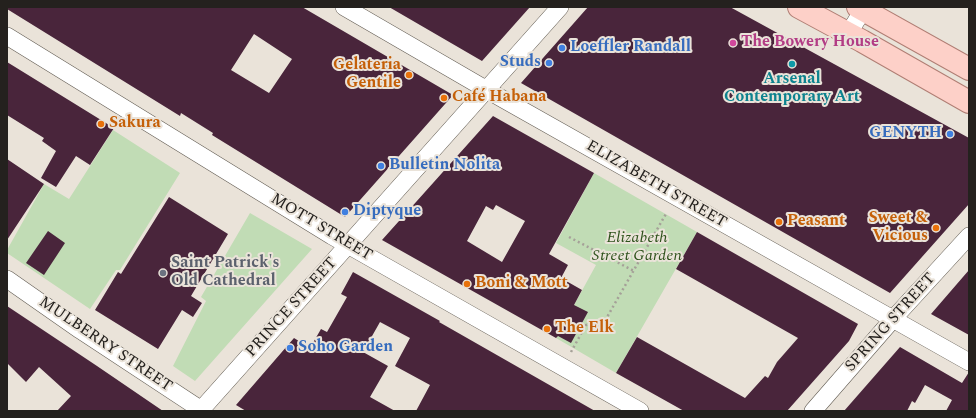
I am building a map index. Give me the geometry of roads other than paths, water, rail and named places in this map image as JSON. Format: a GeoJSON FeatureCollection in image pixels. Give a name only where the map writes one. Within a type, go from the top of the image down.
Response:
{"type":"FeatureCollection","features":[{"type":"Feature","properties":{"kind":"main road"},"geometry":{"type":"LineString","coordinates":[[799,7],[969,102]]}},
{"type":"Feature","properties":{"kind":"main road"},"geometry":{"type":"LineString","coordinates":[[862,8],[969,69]]}},
{"type":"Feature","properties":{"kind":"street","name":"ELIZABETH STREET"},"geometry":{"type":"LineString","coordinates":[[344,7],[969,362]]}},
{"type":"Feature","properties":{"kind":"street","name":"PRINCE STREET"},"geometry":{"type":"LineString","coordinates":[[202,411],[560,7]]}},
{"type":"Feature","properties":{"kind":"street"},"geometry":{"type":"LineString","coordinates":[[848,34],[862,8]]}},
{"type":"Feature","properties":{"kind":"street","name":"MOTT STREET"},"geometry":{"type":"LineString","coordinates":[[7,36],[348,245],[640,411]]}},
{"type":"Feature","properties":{"kind":"street","name":"SPRING STREET"},"geometry":{"type":"LineString","coordinates":[[813,411],[893,319],[969,236]]}},
{"type":"Feature","properties":{"kind":"street","name":"MULBERRY STREET"},"geometry":{"type":"LineString","coordinates":[[7,279],[80,330],[202,411]]}},
{"type":"Feature","properties":{"kind":"place","name":"The Bowery House"},"geometry":{"type":"Point","coordinates":[733,43]}},
{"type":"Feature","properties":{"kind":"place","name":"Loeffler Randall"},"geometry":{"type":"Point","coordinates":[562,48]}},
{"type":"Feature","properties":{"kind":"place","name":"Studs"},"geometry":{"type":"Point","coordinates":[549,63]}},
{"type":"Feature","properties":{"kind":"place","name":"Arsenal Contemporary Art"},"geometry":{"type":"Point","coordinates":[792,64]}},
{"type":"Feature","properties":{"kind":"place","name":"Gelateria Gentile"},"geometry":{"type":"Point","coordinates":[409,75]}},
{"type":"Feature","properties":{"kind":"place","name":"Café Habana"},"geometry":{"type":"Point","coordinates":[444,98]}},
{"type":"Feature","properties":{"kind":"place","name":"Sakura"},"geometry":{"type":"Point","coordinates":[101,124]}},
{"type":"Feature","properties":{"kind":"place","name":"GENYTH"},"geometry":{"type":"Point","coordinates":[950,134]}},
{"type":"Feature","properties":{"kind":"place","name":"Bulletin Nolita"},"geometry":{"type":"Point","coordinates":[381,166]}},
{"type":"Feature","properties":{"kind":"place","name":"Diptyque"},"geometry":{"type":"Point","coordinates":[345,212]}},
{"type":"Feature","properties":{"kind":"place","name":"Peasant"},"geometry":{"type":"Point","coordinates":[779,222]}},
{"type":"Feature","properties":{"kind":"place","name":"Sweet & Vicious"},"geometry":{"type":"Point","coordinates":[936,228]}},
{"type":"Feature","properties":{"kind":"place","name":"Saint Patrick's Old Cathedral"},"geometry":{"type":"Point","coordinates":[163,273]}},
{"type":"Feature","properties":{"kind":"place","name":"Boni & Mott"},"geometry":{"type":"Point","coordinates":[467,284]}},
{"type":"Feature","properties":{"kind":"place","name":"The Elk"},"geometry":{"type":"Point","coordinates":[547,329]}},
{"type":"Feature","properties":{"kind":"place","name":"Soho Garden"},"geometry":{"type":"Point","coordinates":[290,348]}},
{"type":"Feature","properties":{"kind":"park label","name":"Elizabeth Street Garden"},"geometry":{"type":"Point","coordinates":[637,248]}}]}
